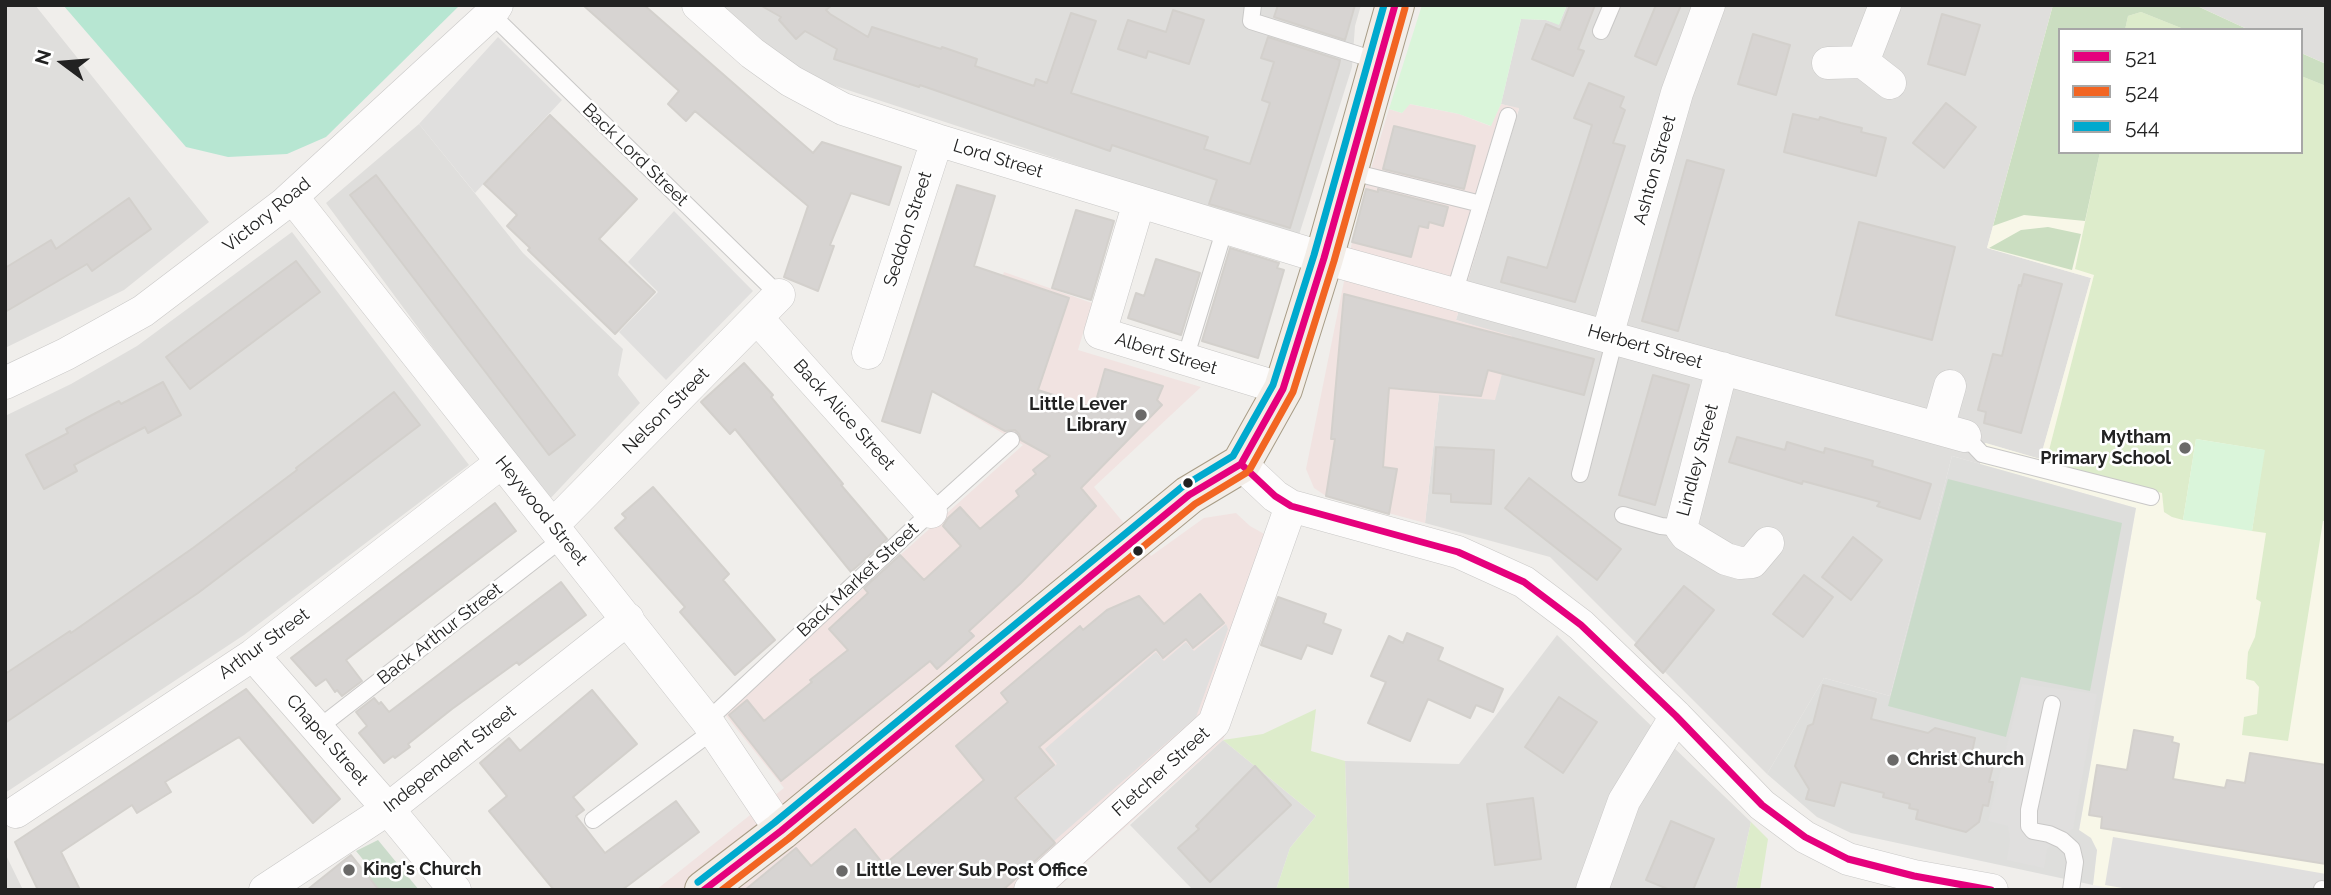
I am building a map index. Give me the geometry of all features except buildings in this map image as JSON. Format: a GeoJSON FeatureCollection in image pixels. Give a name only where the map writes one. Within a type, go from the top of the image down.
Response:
{"type":"FeatureCollection","features":[{"type":"Feature","properties":{"kind":"main road"},"geometry":{"type":"LineString","coordinates":[[704,890],[780,831],[1189,495],[1241,464],[1283,389],[1324,258],[1395,5]]}},
{"type":"Feature","properties":{"kind":"street","name":"Lord Street"},"geometry":{"type":"LineString","coordinates":[[698,5],[752,54],[791,81],[843,109],[1324,258]]}},
{"type":"Feature","properties":{"kind":"street","name":"Ashton Street"},"geometry":{"type":"LineString","coordinates":[[1611,337],[1677,93],[1709,5]]}},
{"type":"Feature","properties":{"kind":"street"},"geometry":{"type":"LineString","coordinates":[[1863,62],[1885,5]]}},
{"type":"Feature","properties":{"kind":"street","name":"Victory Road"},"geometry":{"type":"LineString","coordinates":[[5,383],[144,312],[293,198],[494,10]]}},
{"type":"Feature","properties":{"kind":"street"},"geometry":{"type":"LineString","coordinates":[[1828,63],[1863,62],[1890,83]]}},
{"type":"Feature","properties":{"kind":"street","name":"Seddon Street"},"geometry":{"type":"LineString","coordinates":[[868,353],[866,314],[937,140]]}},
{"type":"Feature","properties":{"kind":"street","name":"Heywood Street"},"geometry":{"type":"LineString","coordinates":[[293,198],[710,725],[780,831]]}},
{"type":"Feature","properties":{"kind":"street","name":"Albert Street"},"geometry":{"type":"LineString","coordinates":[[1139,202],[1100,334],[1283,389]]}},
{"type":"Feature","properties":{"kind":"street","name":"Herbert Street"},"geometry":{"type":"LineString","coordinates":[[1324,258],[1952,432]]}},
{"type":"Feature","properties":{"kind":"street","name":"Back Alice Street"},"geometry":{"type":"LineString","coordinates":[[768,307],[931,512]]}},
{"type":"Feature","properties":{"kind":"street","name":"Nelson Street"},"geometry":{"type":"LineString","coordinates":[[558,532],[768,307]]}},
{"type":"Feature","properties":{"kind":"street","name":"Lindley Street"},"geometry":{"type":"LineString","coordinates":[[1722,368],[1681,528],[1686,535],[1726,559],[1740,563],[1752,562],[1768,543]]}},
{"type":"Feature","properties":{"kind":"street"},"geometry":{"type":"LineString","coordinates":[[1950,386],[1952,432]]}},
{"type":"Feature","properties":{"kind":"street","name":"Arthur Street"},"geometry":{"type":"LineString","coordinates":[[16,812],[253,655],[502,462]]}},
{"type":"Feature","properties":{"kind":"street"},"geometry":{"type":"LineString","coordinates":[[1241,464],[1275,496],[1292,506],[1458,552],[1524,582],[1581,625],[1676,716],[1762,805],[1805,837],[1848,859],[1914,876],[1992,890]]}},
{"type":"Feature","properties":{"kind":"street","name":"Fletcher Street"},"geometry":{"type":"LineString","coordinates":[[1030,890],[1214,723],[1292,506]]}},
{"type":"Feature","properties":{"kind":"street","name":"Independent Street"},"geometry":{"type":"LineString","coordinates":[[265,890],[388,809],[628,619]]}},
{"type":"Feature","properties":{"kind":"street","name":"Chapel Street"},"geometry":{"type":"LineString","coordinates":[[253,655],[455,890]]}},
{"type":"Feature","properties":{"kind":"street"},"geometry":{"type":"LineString","coordinates":[[1592,890],[1624,801],[1676,716]]}},
{"type":"Feature","properties":{"kind":"lane"},"geometry":{"type":"LineString","coordinates":[[1253,5],[1251,21],[1378,61]]}},
{"type":"Feature","properties":{"kind":"lane"},"geometry":{"type":"LineString","coordinates":[[1601,31],[1612,5]]}},
{"type":"Feature","properties":{"kind":"lane","name":"Back Lord Street"},"geometry":{"type":"LineString","coordinates":[[494,10],[768,307]]}},
{"type":"Feature","properties":{"kind":"lane"},"geometry":{"type":"LineString","coordinates":[[1454,294],[1508,116]]}},
{"type":"Feature","properties":{"kind":"lane"},"geometry":{"type":"LineString","coordinates":[[1348,171],[1481,204]]}},
{"type":"Feature","properties":{"kind":"lane"},"geometry":{"type":"LineString","coordinates":[[1185,359],[1225,228]]}},
{"type":"Feature","properties":{"kind":"lane"},"geometry":{"type":"LineString","coordinates":[[1580,474],[1611,337]]}},
{"type":"Feature","properties":{"kind":"lane"},"geometry":{"type":"LineString","coordinates":[[1952,432],[1982,454],[2151,497]]}},
{"type":"Feature","properties":{"kind":"lane","name":"Back Market Street"},"geometry":{"type":"LineString","coordinates":[[593,820],[710,725],[931,512],[1011,440]]}},
{"type":"Feature","properties":{"kind":"lane"},"geometry":{"type":"LineString","coordinates":[[1622,515],[1661,526],[1681,528]]}},
{"type":"Feature","properties":{"kind":"lane","name":"Back Arthur Street"},"geometry":{"type":"LineString","coordinates":[[317,729],[558,532]]}},
{"type":"Feature","properties":{"kind":"lane"},"geometry":{"type":"LineString","coordinates":[[2052,704],[2029,810],[2029,826],[2034,831],[2062,840],[2072,849],[2075,862],[2071,890]]}},
{"type":"Feature","properties":{"kind":"shaded area"},"geometry":{"type":"Polygon","coordinates":[[[5,5],[35,5],[209,222],[124,290],[5,348],[5,5]]]}},
{"type":"Feature","properties":{"kind":"shaded area"},"geometry":{"type":"Polygon","coordinates":[[[720,5],[1361,5],[1355,26],[1352,67],[1298,238],[796,73],[720,5]]]}},
{"type":"Feature","properties":{"kind":"shaded area"},"geometry":{"type":"Polygon","coordinates":[[[1567,5],[2053,5],[1987,248],[2091,278],[2040,459],[1986,443],[1980,464],[1952,456],[1890,696],[1824,678],[1767,774],[1550,557],[1425,523],[1439,395],[1511,337],[1456,320],[1519,109],[1501,104],[1521,19],[1546,20],[1559,24],[1567,5]]]}},
{"type":"Feature","properties":{"kind":"shaded area","name":"Mytham Primary School"},"geometry":{"type":"Polygon","coordinates":[[[2053,5],[2195,5],[2245,28],[2058,28],[2058,154],[2303,154],[2303,54],[2326,64],[2326,890],[2122,890],[2093,885],[2097,850],[2079,831],[2136,508],[1980,464],[1985,443],[2040,459],[2091,278],[1987,248],[2053,5]]]}},
{"type":"Feature","properties":{"kind":"shaded area"},"geometry":{"type":"Polygon","coordinates":[[[2195,5],[2326,5],[2326,64],[2303,54],[2303,28],[2245,28],[2195,5]]]}},
{"type":"Feature","properties":{"kind":"shaded area"},"geometry":{"type":"Polygon","coordinates":[[[498,37],[562,100],[475,193],[419,124],[498,37]]]}},
{"type":"Feature","properties":{"kind":"shaded area"},"geometry":{"type":"Polygon","coordinates":[[[1409,104],[1459,114],[1490,126],[1501,104],[1519,108],[1456,320],[1512,336],[1495,400],[1439,395],[1425,523],[1326,496],[1314,488],[1306,469],[1365,189],[1389,109],[1402,113],[1409,104]]]}},
{"type":"Feature","properties":{"kind":"shaded area"},"geometry":{"type":"Polygon","coordinates":[[[419,124],[523,253],[623,349],[618,375],[640,403],[547,502],[326,203],[419,124]]]}},
{"type":"Feature","properties":{"kind":"shaded area"},"geometry":{"type":"Polygon","coordinates":[[[674,211],[753,291],[666,380],[619,332],[658,292],[628,262],[674,211]]]}},
{"type":"Feature","properties":{"kind":"shaded area"},"geometry":{"type":"Polygon","coordinates":[[[292,232],[469,465],[244,635],[5,793],[5,416],[71,384],[137,346],[292,232]]]}},
{"type":"Feature","properties":{"kind":"shaded area"},"geometry":{"type":"Polygon","coordinates":[[[1004,272],[1092,303],[1078,350],[1201,387],[1094,487],[1151,556],[1204,518],[1236,513],[1250,526],[1291,549],[1223,740],[1055,890],[656,890],[784,788],[724,713],[1023,445],[956,406],[1004,272]]]}},
{"type":"Feature","properties":{"kind":"shaded area"},"geometry":{"type":"Polygon","coordinates":[[[1952,456],[2136,508],[2079,830],[2091,838],[2097,850],[2093,885],[1851,833],[1817,817],[1767,774],[1824,678],[1890,696],[1952,456]]]}},
{"type":"Feature","properties":{"kind":"shaded area"},"geometry":{"type":"Polygon","coordinates":[[[1226,624],[1228,629],[1196,717],[1054,841],[1017,798],[1057,764],[1045,749],[1156,652],[1164,661],[1186,642],[1194,651],[1226,624]]]}},
{"type":"Feature","properties":{"kind":"shaded area"},"geometry":{"type":"Polygon","coordinates":[[[1557,635],[1751,822],[1736,890],[1349,890],[1345,761],[1459,764],[1557,635]]]}},
{"type":"Feature","properties":{"kind":"shaded area"},"geometry":{"type":"Polygon","coordinates":[[[2022,684],[2097,694],[2073,829],[2047,849],[2044,868],[2007,860],[2010,840],[2008,826],[1988,821],[2022,684]]]}},
{"type":"Feature","properties":{"kind":"shaded area"},"geometry":{"type":"Polygon","coordinates":[[[1223,740],[1316,816],[1290,848],[1276,890],[1193,890],[1130,825],[1223,740]]]}},
{"type":"Feature","properties":{"kind":"shaded area"},"geometry":{"type":"Polygon","coordinates":[[[2113,837],[2326,874],[2326,890],[2134,890],[2105,885],[2113,837]]]}},
{"type":"Feature","properties":{"kind":"shaded area"},"geometry":{"type":"Polygon","coordinates":[[[5,853],[23,890],[5,890],[5,853]]]}},
{"type":"Feature","properties":{"kind":"green space"},"geometry":{"type":"Polygon","coordinates":[[[63,5],[460,5],[326,137],[287,154],[228,157],[186,147],[63,5]]]}},
{"type":"Feature","properties":{"kind":"green space"},"geometry":{"type":"Polygon","coordinates":[[[1422,5],[1567,5],[1559,25],[1546,20],[1521,19],[1501,104],[1491,126],[1459,114],[1410,104],[1402,113],[1389,109],[1422,5]]]}},
{"type":"Feature","properties":{"kind":"green space"},"geometry":{"type":"Polygon","coordinates":[[[2053,5],[2195,5],[2245,28],[2181,28],[2141,12],[2128,16],[2125,28],[2058,28],[2058,154],[2100,154],[2085,221],[2024,215],[1993,226],[2053,5]]]}},
{"type":"Feature","properties":{"kind":"green space"},"geometry":{"type":"Polygon","coordinates":[[[2141,12],[2181,28],[2125,28],[2128,16],[2141,12]]]}},
{"type":"Feature","properties":{"kind":"green space"},"geometry":{"type":"Polygon","coordinates":[[[2303,54],[2326,64],[2326,86],[2303,77],[2303,54]]]}},
{"type":"Feature","properties":{"kind":"green space"},"geometry":{"type":"Polygon","coordinates":[[[2303,77],[2326,86],[2326,521],[2323,521],[2288,741],[2242,735],[2244,717],[2257,714],[2259,687],[2254,681],[2246,679],[2248,652],[2255,637],[2261,602],[2256,599],[2266,533],[2252,531],[2264,450],[2196,439],[2183,520],[2164,512],[2162,493],[2046,462],[2094,275],[2075,269],[2100,154],[2303,154],[2303,77]]]}},
{"type":"Feature","properties":{"kind":"green space"},"geometry":{"type":"Polygon","coordinates":[[[2048,227],[2081,234],[2072,270],[1989,248],[2021,230],[2048,227]]]}},
{"type":"Feature","properties":{"kind":"green space"},"geometry":{"type":"Polygon","coordinates":[[[2196,439],[2265,450],[2252,531],[2183,520],[2196,439]]]}},
{"type":"Feature","properties":{"kind":"green space"},"geometry":{"type":"Polygon","coordinates":[[[1948,479],[2122,523],[2090,691],[2021,677],[2006,737],[1888,706],[1948,479]]]}},
{"type":"Feature","properties":{"kind":"green space"},"geometry":{"type":"Polygon","coordinates":[[[1316,709],[1311,751],[1345,761],[1349,890],[1276,890],[1290,848],[1316,816],[1223,740],[1263,734],[1316,709]]]}},
{"type":"Feature","properties":{"kind":"green space"},"geometry":{"type":"Polygon","coordinates":[[[1751,822],[1768,839],[1760,890],[1736,890],[1751,822]]]}},
{"type":"Feature","properties":{"kind":"green space"},"geometry":{"type":"Polygon","coordinates":[[[378,840],[419,890],[379,890],[365,872],[370,868],[356,851],[378,840]]]}},
{"type":"Feature","properties":{"kind":"transit line","name":"544"},"geometry":{"type":"LineString","coordinates":[[698,882],[774,823],[1182,487],[1233,456],[1273,385],[1314,255],[1384,5]]}},
{"type":"Feature","properties":{"kind":"transit line","name":"521"},"geometry":{"type":"LineString","coordinates":[[1241,464],[1283,389],[1324,258],[1395,5]]}},
{"type":"Feature","properties":{"kind":"transit line","name":"524"},"geometry":{"type":"LineString","coordinates":[[1250,469],[1293,392],[1334,261],[1405,8]]}},
{"type":"Feature","properties":{"kind":"transit line","name":"521"},"geometry":{"type":"LineString","coordinates":[[1241,464],[1275,496],[1291,506],[1458,552],[1524,582],[1581,625],[1676,716],[1762,805],[1805,837],[1848,859],[1914,876],[1991,890]]}},
{"type":"Feature","properties":{"kind":"transit line","name":"521"},"geometry":{"type":"LineString","coordinates":[[704,890],[781,831],[1189,495],[1241,464]]}},
{"type":"Feature","properties":{"kind":"transit line","name":"524"},"geometry":{"type":"LineString","coordinates":[[722,890],[788,839],[1195,504],[1246,473]]}},
{"type":"Feature","properties":{"kind":"place","name":"Little Lever Library"},"geometry":{"type":"Point","coordinates":[1141,415]}},
{"type":"Feature","properties":{"kind":"place","name":"Mytham Primary School"},"geometry":{"type":"Point","coordinates":[2185,448]}},
{"type":"Feature","properties":{"kind":"place","name":"Christ Church"},"geometry":{"type":"Point","coordinates":[1893,760]}},
{"type":"Feature","properties":{"kind":"place","name":"King's Church"},"geometry":{"type":"Point","coordinates":[349,870]}},
{"type":"Feature","properties":{"kind":"place","name":"Little Lever Sub Post Office"},"geometry":{"type":"Point","coordinates":[842,871]}}]}
